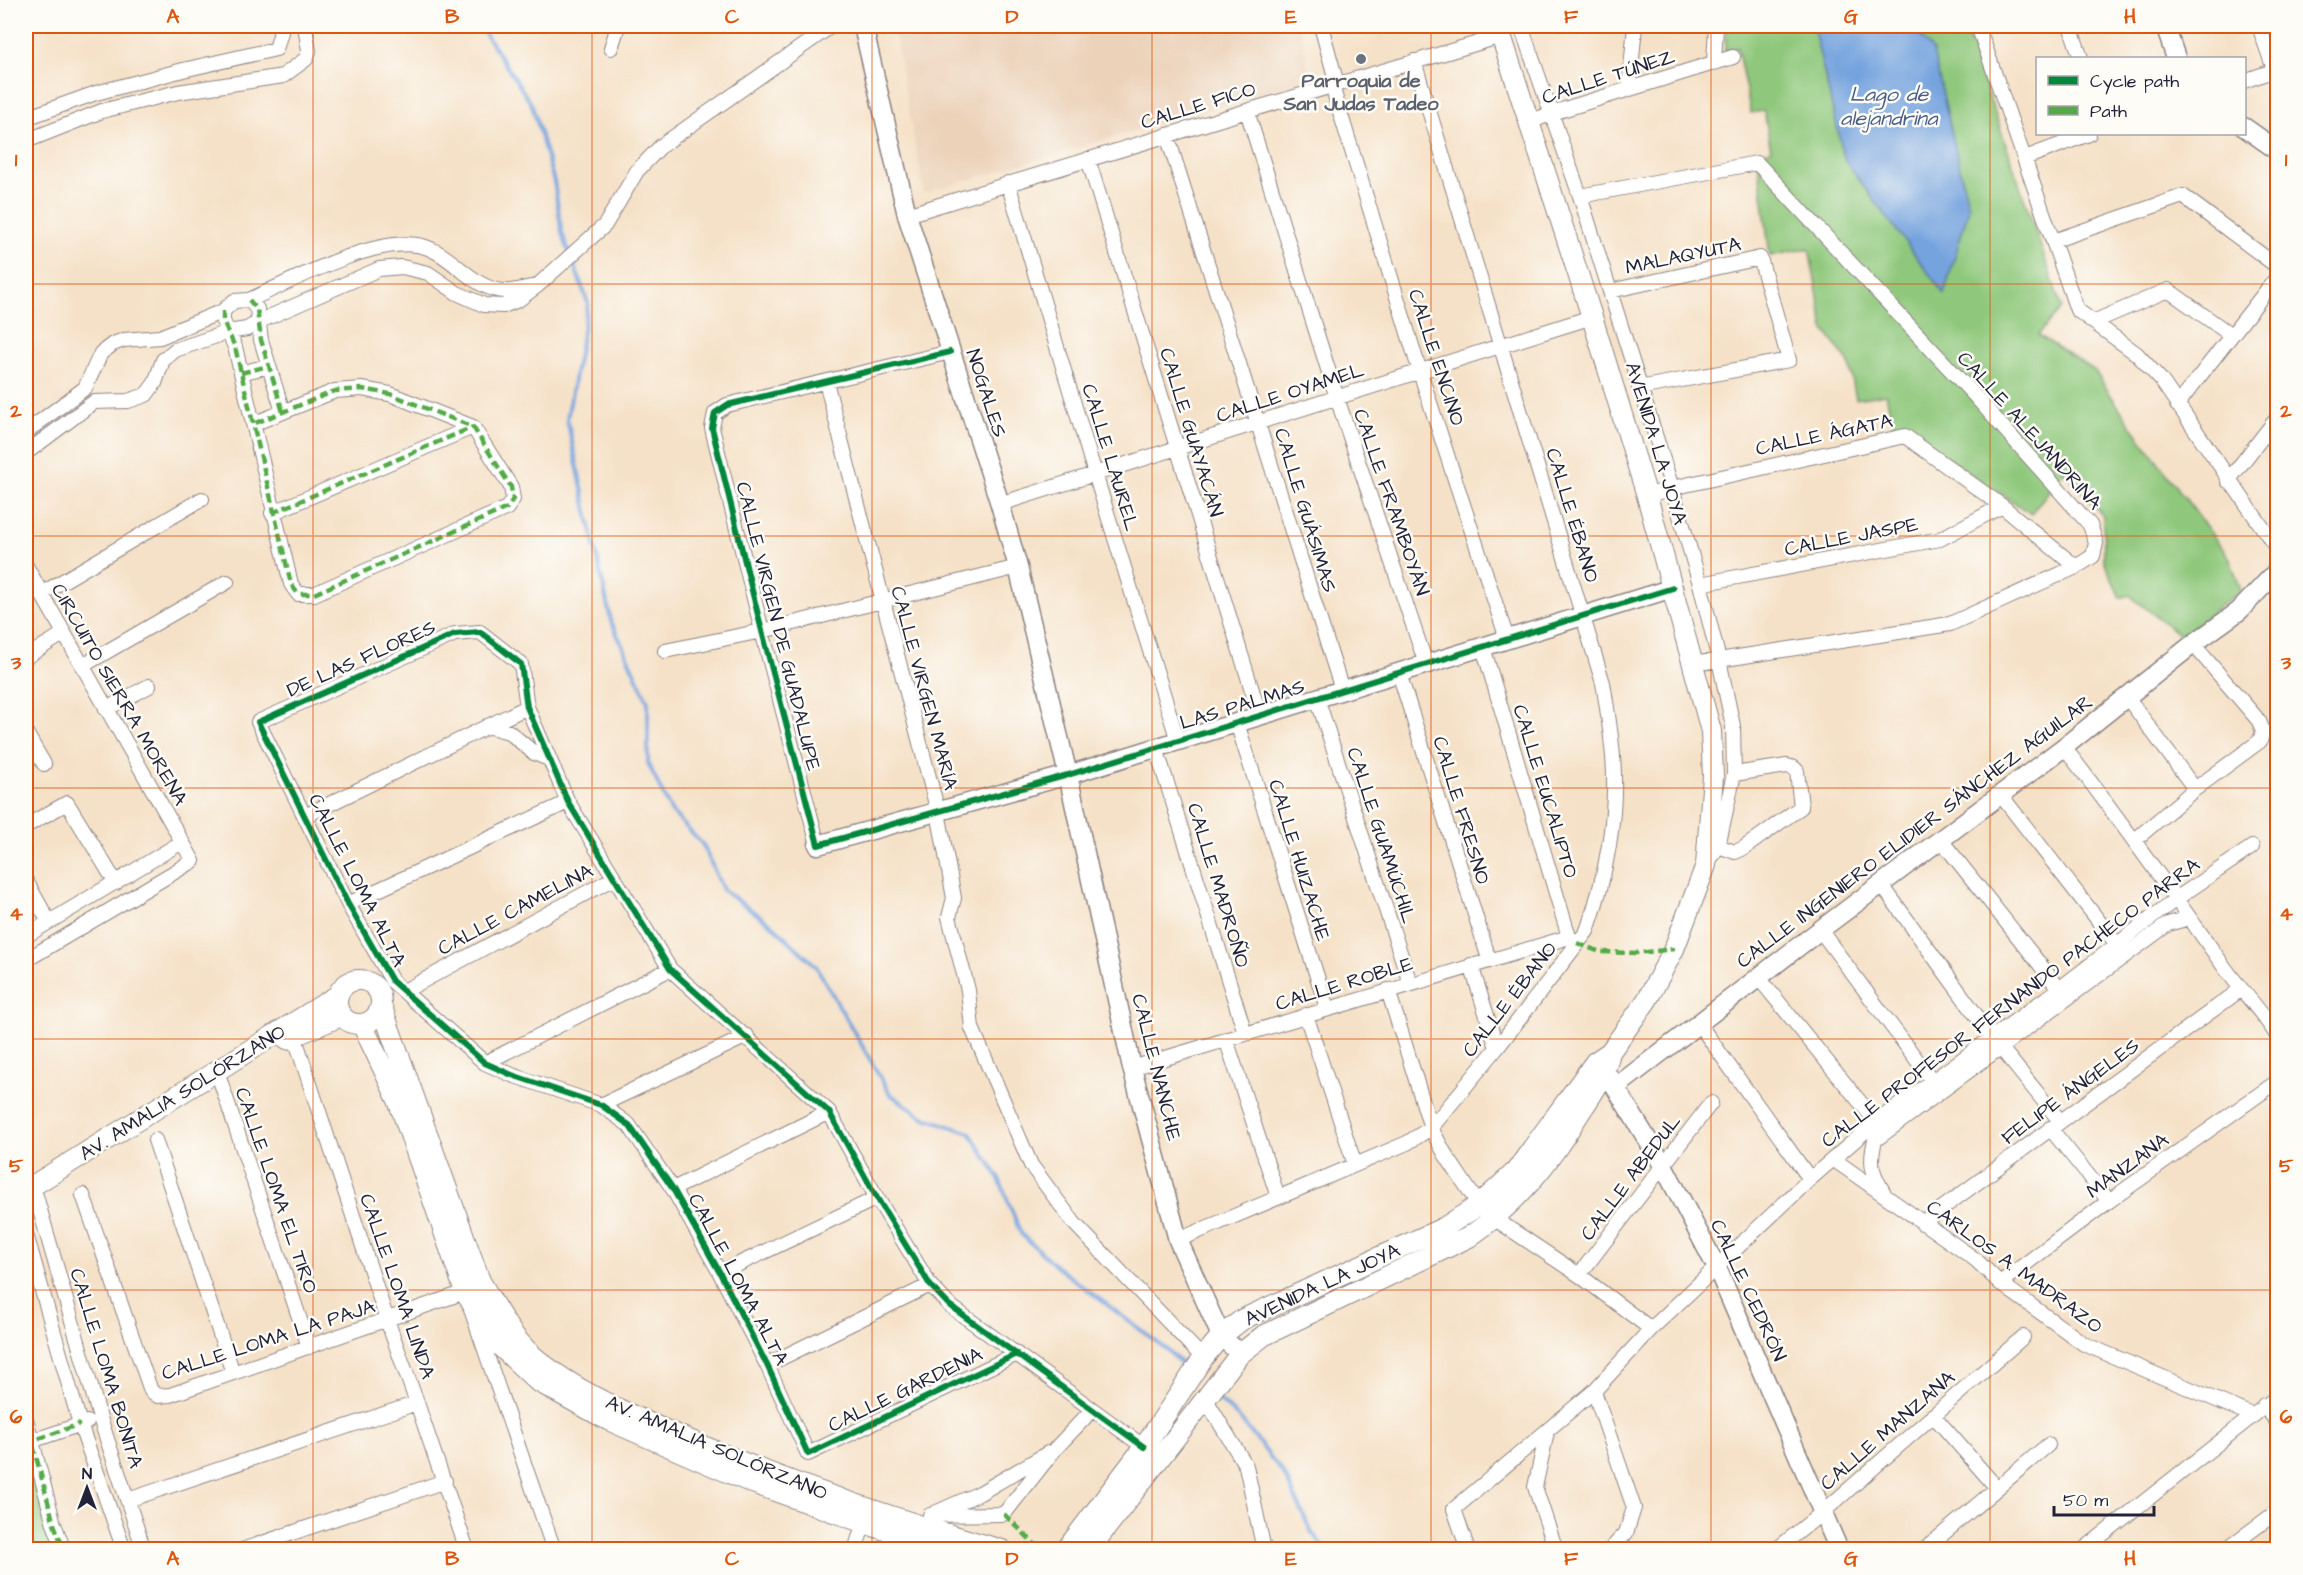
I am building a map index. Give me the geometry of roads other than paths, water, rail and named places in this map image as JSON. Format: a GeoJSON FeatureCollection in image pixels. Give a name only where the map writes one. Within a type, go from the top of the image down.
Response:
{"type":"FeatureCollection","features":[{"type":"Feature","properties":{"kind":"main road","name":"AVENIDA LA JOYA"},"geometry":{"type":"LineString","coordinates":[[1089,1550],[1240,1354],[1263,1336],[1469,1237],[1495,1220],[1553,1156],[1607,1069],[1674,949],[1706,866],[1713,776],[1711,731],[1647,496],[1500,31]]}},
{"type":"Feature","properties":{"kind":"main road"},"geometry":{"type":"LineString","coordinates":[[361,980],[368,982],[378,991],[381,1005],[375,1017],[362,1024],[354,1024],[341,1016],[336,1002],[347,983],[361,980]]}},
{"type":"Feature","properties":{"kind":"main road","name":"AV. AMALIA SOLÓRZANO"},"geometry":{"type":"LineString","coordinates":[[29,1197],[338,995]]}},
{"type":"Feature","properties":{"kind":"main road","name":"AV. AMALIA SOLÓRZANO"},"geometry":{"type":"LineString","coordinates":[[381,1005],[480,1281],[503,1320],[531,1355],[572,1384],[652,1424],[758,1470],[828,1496],[1002,1550]]}},
{"type":"Feature","properties":{"kind":"main road","name":"AV. AMALIA SOLÓRZANO"},"geometry":{"type":"LineString","coordinates":[[29,1197],[294,1035],[341,1016]]}},
{"type":"Feature","properties":{"kind":"main road","name":"AV. AMALIA SOLÓRZANO"},"geometry":{"type":"LineString","coordinates":[[362,1024],[398,1100],[465,1292],[500,1346],[537,1382],[608,1420],[750,1482],[947,1550]]}},
{"type":"Feature","properties":{"kind":"main road","name":"AVENIDA LA JOYA"},"geometry":{"type":"LineString","coordinates":[[1066,1550],[1144,1448],[1196,1369],[1221,1336],[1243,1319],[1445,1227],[1479,1204],[1516,1171],[1607,1069]]}},
{"type":"Feature","properties":{"kind":"street"},"geometry":{"type":"LineString","coordinates":[[611,48],[618,26]]}},
{"type":"Feature","properties":{"kind":"street"},"geometry":{"type":"LineString","coordinates":[[26,453],[94,402],[128,401],[146,395],[155,383],[163,360],[175,350],[228,332],[247,329],[260,321],[379,269],[402,267],[428,273],[457,293],[484,305],[503,306],[518,300],[543,281],[605,225],[637,171],[661,146],[831,26]]}},
{"type":"Feature","properties":{"kind":"street","name":"NOGALES"},"geometry":{"type":"LineString","coordinates":[[863,26],[907,215],[1000,504],[1018,567],[1068,775]]}},
{"type":"Feature","properties":{"kind":"street","name":"CALLE ENCINO"},"geometry":{"type":"LineString","coordinates":[[1321,26],[1335,85],[1420,372],[1507,639]]}},
{"type":"Feature","properties":{"kind":"street","name":"AVENIDA LA JOYA"},"geometry":{"type":"LineString","coordinates":[[1521,26],[1580,196],[1672,488],[1719,660],[1733,726],[1734,774],[1718,846],[1706,866]]}},
{"type":"Feature","properties":{"kind":"street"},"geometry":{"type":"LineString","coordinates":[[1629,89],[1635,26]]}},
{"type":"Feature","properties":{"kind":"street"},"geometry":{"type":"LineString","coordinates":[[1714,63],[1716,26]]}},
{"type":"Feature","properties":{"kind":"street"},"geometry":{"type":"LineString","coordinates":[[1978,26],[2077,310],[2137,354],[2161,380],[2277,550]]}},
{"type":"Feature","properties":{"kind":"street"},"geometry":{"type":"LineString","coordinates":[[2070,26],[2081,57]]}},
{"type":"Feature","properties":{"kind":"street"},"geometry":{"type":"LineString","coordinates":[[2164,26],[2176,57]]}},
{"type":"Feature","properties":{"kind":"street"},"geometry":{"type":"LineString","coordinates":[[2246,80],[2276,73],[2259,26]]}},
{"type":"Feature","properties":{"kind":"street"},"geometry":{"type":"LineString","coordinates":[[26,141],[102,111],[178,92],[284,76],[301,63],[309,51],[306,31],[295,32],[280,28],[276,49]]}},
{"type":"Feature","properties":{"kind":"street","name":"CALLE FICO"},"geometry":{"type":"LineString","coordinates":[[907,215],[1414,61],[1500,31]]}},
{"type":"Feature","properties":{"kind":"street"},"geometry":{"type":"LineString","coordinates":[[276,49],[288,61],[301,63]]}},
{"type":"Feature","properties":{"kind":"street"},"geometry":{"type":"LineString","coordinates":[[26,118],[107,90],[276,49]]}},
{"type":"Feature","properties":{"kind":"street","name":"CALLE TÚNEZ"},"geometry":{"type":"LineString","coordinates":[[1530,122],[1552,113],[1733,57]]}},
{"type":"Feature","properties":{"kind":"street","name":"CALLE ÉBANO"},"geometry":{"type":"LineString","coordinates":[[1178,1240],[1407,1143],[1431,1128],[1497,1048],[1573,940],[1587,931],[1595,908],[1608,845],[1612,824],[1613,769],[1603,683],[1414,61]]}},
{"type":"Feature","properties":{"kind":"street","name":"CALLE FRAMBOYÁN"},"geometry":{"type":"LineString","coordinates":[[1247,111],[1336,398],[1426,664]]}},
{"type":"Feature","properties":{"kind":"street"},"geometry":{"type":"LineString","coordinates":[[2246,129],[2277,152]]}},
{"type":"Feature","properties":{"kind":"street","name":"CALLE GUÁSIMAS"},"geometry":{"type":"LineString","coordinates":[[1167,135],[1342,690]]}},
{"type":"Feature","properties":{"kind":"street"},"geometry":{"type":"LineString","coordinates":[[2025,158],[2086,135]]}},
{"type":"Feature","properties":{"kind":"street","name":"CALLE GUAYACÁN"},"geometry":{"type":"LineString","coordinates":[[1088,159],[1260,716]]}},
{"type":"Feature","properties":{"kind":"street","name":"CALLE ALEJANDRINA"},"geometry":{"type":"LineString","coordinates":[[1580,196],[1757,163],[1976,396],[2090,525],[2096,543],[2093,556],[2076,567],[1950,624],[1693,664]]}},
{"type":"Feature","properties":{"kind":"street","name":"CALLE LAUREL"},"geometry":{"type":"LineString","coordinates":[[1008,183],[1178,741]]}},
{"type":"Feature","properties":{"kind":"street"},"geometry":{"type":"LineString","coordinates":[[2053,241],[2183,195],[2277,267]]}},
{"type":"Feature","properties":{"kind":"street"},"geometry":{"type":"LineString","coordinates":[[26,432],[85,388],[101,353],[112,344],[124,340],[160,337],[223,311],[234,301],[249,300],[359,252],[395,245],[418,245],[441,254],[492,289],[506,291],[543,281]]}},
{"type":"Feature","properties":{"kind":"street","name":"MALAQYUTA"},"geometry":{"type":"LineString","coordinates":[[1610,291],[1760,258],[1789,360],[1639,388]]}},
{"type":"Feature","properties":{"kind":"street"},"geometry":{"type":"LineString","coordinates":[[2177,405],[2277,276]]}},
{"type":"Feature","properties":{"kind":"street"},"geometry":{"type":"LineString","coordinates":[[2093,322],[2168,290],[2231,335]]}},
{"type":"Feature","properties":{"kind":"street"},"geometry":{"type":"LineString","coordinates":[[249,300],[257,309],[261,340],[283,412]]}},
{"type":"Feature","properties":{"kind":"street"},"geometry":{"type":"LineString","coordinates":[[223,311],[223,321],[235,347],[273,513],[291,584],[298,594],[314,594],[507,508],[513,499],[511,487],[473,427],[390,394],[362,389],[335,391],[253,424]]}},
{"type":"Feature","properties":{"kind":"street","name":"CALLE OYAMEL"},"geometry":{"type":"LineString","coordinates":[[1000,504],[1592,317]]}},
{"type":"Feature","properties":{"kind":"street"},"geometry":{"type":"LineString","coordinates":[[826,382],[950,352]]}},
{"type":"Feature","properties":{"kind":"street"},"geometry":{"type":"LineString","coordinates":[[241,373],[268,366]]}},
{"type":"Feature","properties":{"kind":"street","name":"CALLE VIRGEN DE GUADALUPE"},"geometry":{"type":"LineString","coordinates":[[818,845],[712,428],[715,413],[728,405],[826,382]]}},
{"type":"Feature","properties":{"kind":"street","name":"CALLE VIRGEN MARÍA"},"geometry":{"type":"LineString","coordinates":[[826,382],[881,601],[938,812],[954,898],[949,917],[968,990],[972,1028],[1031,1165],[1074,1223],[1196,1369]]}},
{"type":"Feature","properties":{"kind":"street"},"geometry":{"type":"LineString","coordinates":[[2228,481],[2277,417]]}},
{"type":"Feature","properties":{"kind":"street"},"geometry":{"type":"LineString","coordinates":[[273,513],[473,427]]}},
{"type":"Feature","properties":{"kind":"street","name":"CALLE ÁGATA"},"geometry":{"type":"LineString","coordinates":[[1647,496],[1672,488],[1905,436],[2002,506],[2076,567]]}},
{"type":"Feature","properties":{"kind":"street"},"geometry":{"type":"LineString","coordinates":[[41,594],[202,499]]}},
{"type":"Feature","properties":{"kind":"street","name":"CALLE JASPE"},"geometry":{"type":"LineString","coordinates":[[1700,584],[1940,539],[2002,506]]}},
{"type":"Feature","properties":{"kind":"street","name":"CIRCUITO SIERRA MORENA"},"geometry":{"type":"LineString","coordinates":[[26,566],[193,861],[26,960]]}},
{"type":"Feature","properties":{"kind":"street"},"geometry":{"type":"LineString","coordinates":[[665,651],[762,631],[1018,567]]}},
{"type":"Feature","properties":{"kind":"street","name":"CALLE INGENIERO ELIDIER SÁNCHEZ AGUILAR"},"geometry":{"type":"LineString","coordinates":[[1607,1069],[1699,1024],[2239,611],[2277,570]]}},
{"type":"Feature","properties":{"kind":"street"},"geometry":{"type":"LineString","coordinates":[[82,666],[227,582]]}},
{"type":"Feature","properties":{"kind":"street","name":"LAS PALMAS"},"geometry":{"type":"LineString","coordinates":[[818,845],[1068,775],[1672,588]]}},
{"type":"Feature","properties":{"kind":"street","name":"DE LAS FLORES"},"geometry":{"type":"LineString","coordinates":[[258,722],[455,634],[480,632],[521,664],[526,707]]}},
{"type":"Feature","properties":{"kind":"street"},"geometry":{"type":"LineString","coordinates":[[26,657],[63,634]]}},
{"type":"Feature","properties":{"kind":"street"},"geometry":{"type":"LineString","coordinates":[[2135,840],[2195,789],[2260,741],[2264,731],[2259,721],[2193,644]]}},
{"type":"Feature","properties":{"kind":"street","name":"CALLE EUCALIPTO"},"geometry":{"type":"LineString","coordinates":[[1483,647],[1573,940]]}},
{"type":"Feature","properties":{"kind":"street","name":"CALLE FRESNO"},"geometry":{"type":"LineString","coordinates":[[1399,673],[1489,959]]}},
{"type":"Feature","properties":{"kind":"street"},"geometry":{"type":"LineString","coordinates":[[106,709],[149,686]]}},
{"type":"Feature","properties":{"kind":"street"},"geometry":{"type":"LineString","coordinates":[[2127,697],[2195,789]]}},
{"type":"Feature","properties":{"kind":"street","name":"CALLE GUAMÚCHIL"},"geometry":{"type":"LineString","coordinates":[[1317,698],[1410,983]]}},
{"type":"Feature","properties":{"kind":"street"},"geometry":{"type":"LineString","coordinates":[[305,816],[526,707],[568,802],[670,969],[829,1112],[877,1198],[930,1285],[949,1305],[1144,1448]]}},
{"type":"Feature","properties":{"kind":"street","name":"CALLE LOMA ALTA"},"geometry":{"type":"LineString","coordinates":[[258,722],[348,904],[392,981],[485,1063],[512,1075],[601,1105],[629,1125],[673,1189],[720,1273],[767,1365],[808,1454]]}},
{"type":"Feature","properties":{"kind":"street","name":"CALLE HUIZACHE"},"geometry":{"type":"LineString","coordinates":[[1237,723],[1327,1008]]}},
{"type":"Feature","properties":{"kind":"street"},"geometry":{"type":"LineString","coordinates":[[487,726],[509,732],[534,753],[549,759]]}},
{"type":"Feature","properties":{"kind":"street"},"geometry":{"type":"LineString","coordinates":[[26,733],[44,764]]}},
{"type":"Feature","properties":{"kind":"street"},"geometry":{"type":"LineString","coordinates":[[2064,747],[2135,840],[2240,990],[2262,1012],[2277,1037]]}},
{"type":"Feature","properties":{"kind":"street","name":"CALLE MADROÑO"},"geometry":{"type":"LineString","coordinates":[[1156,748],[1245,1033]]}},
{"type":"Feature","properties":{"kind":"street"},"geometry":{"type":"LineString","coordinates":[[1718,846],[1735,852],[1744,848],[1802,807],[1794,768],[1787,766],[1734,774]]}},
{"type":"Feature","properties":{"kind":"street","name":"CALLE NANCHE"},"geometry":{"type":"LineString","coordinates":[[1068,775],[1132,1068],[1178,1240],[1221,1336],[1240,1354]]}},
{"type":"Feature","properties":{"kind":"street"},"geometry":{"type":"LineString","coordinates":[[2000,794],[2121,950],[2168,924],[2190,918]]}},
{"type":"Feature","properties":{"kind":"street"},"geometry":{"type":"LineString","coordinates":[[348,904],[568,802]]}},
{"type":"Feature","properties":{"kind":"street"},"geometry":{"type":"LineString","coordinates":[[26,826],[67,803],[116,883]]}},
{"type":"Feature","properties":{"kind":"street"},"geometry":{"type":"LineString","coordinates":[[1941,840],[2063,994]]}},
{"type":"Feature","properties":{"kind":"street"},"geometry":{"type":"LineString","coordinates":[[26,936],[182,842]]}},
{"type":"Feature","properties":{"kind":"street","name":"CALLE PROFESOR FERNANDO PACHECO PARRA"},"geometry":{"type":"LineString","coordinates":[[1468,1550],[1454,1509],[1594,1391],[1652,1329],[1810,1179],[1833,1159],[1881,1128],[2121,950],[2176,899],[2252,847]]}},
{"type":"Feature","properties":{"kind":"street","name":"CALLE CAMELINA"},"geometry":{"type":"LineString","coordinates":[[404,991],[614,878]]}},
{"type":"Feature","properties":{"kind":"street"},"geometry":{"type":"LineString","coordinates":[[26,881],[49,922]]}},
{"type":"Feature","properties":{"kind":"street"},"geometry":{"type":"LineString","coordinates":[[1881,884],[2109,1201]]}},
{"type":"Feature","properties":{"kind":"street"},"geometry":{"type":"LineString","coordinates":[[1820,930],[1937,1086]]}},
{"type":"Feature","properties":{"kind":"street","name":"CALLE ROBLE"},"geometry":{"type":"LineString","coordinates":[[1132,1068],[1489,959],[1573,940]]}},
{"type":"Feature","properties":{"kind":"street"},"geometry":{"type":"LineString","coordinates":[[1471,965],[1497,1048]]}},
{"type":"Feature","properties":{"kind":"street"},"geometry":{"type":"LineString","coordinates":[[485,1063],[670,969]]}},
{"type":"Feature","properties":{"kind":"street"},"geometry":{"type":"LineString","coordinates":[[1758,977],[1881,1128],[1872,1154],[1872,1174],[1889,1200]]}},
{"type":"Feature","properties":{"kind":"street"},"geometry":{"type":"LineString","coordinates":[[1388,990],[1431,1128],[1445,1154],[1479,1204]]}},
{"type":"Feature","properties":{"kind":"street","name":"FELIPE ÁNGELES"},"geometry":{"type":"LineString","coordinates":[[1922,1223],[2240,990]]}},
{"type":"Feature","properties":{"kind":"street"},"geometry":{"type":"LineString","coordinates":[[1306,1015],[1354,1165]]}},
{"type":"Feature","properties":{"kind":"street"},"geometry":{"type":"LineString","coordinates":[[1699,1024],[1810,1179]]}},
{"type":"Feature","properties":{"kind":"street","name":"CALLE LOMA LINDA"},"geometry":{"type":"LineString","coordinates":[[294,1035],[387,1320],[445,1481],[467,1550]]}},
{"type":"Feature","properties":{"kind":"street"},"geometry":{"type":"LineString","coordinates":[[601,1105],[747,1036]]}},
{"type":"Feature","properties":{"kind":"street"},"geometry":{"type":"LineString","coordinates":[[1226,1039],[1278,1197]]}},
{"type":"Feature","properties":{"kind":"street","name":"CALLE CEDRÓN"},"geometry":{"type":"LineString","coordinates":[[1607,1069],[1663,1166],[1716,1268],[1839,1550]]}},
{"type":"Feature","properties":{"kind":"street","name":"CALLE LOMA EL TIRO"},"geometry":{"type":"LineString","coordinates":[[220,1080],[309,1347]]}},
{"type":"Feature","properties":{"kind":"street","name":"MANZANA"},"geometry":{"type":"LineString","coordinates":[[2000,1284],[2109,1201],[2277,1081]]}},
{"type":"Feature","properties":{"kind":"street","name":"CALLE ABEDUL"},"geometry":{"type":"LineString","coordinates":[[1579,1275],[1711,1103]]}},
{"type":"Feature","properties":{"kind":"street"},"geometry":{"type":"LineString","coordinates":[[673,1189],[829,1112]]}},
{"type":"Feature","properties":{"kind":"street"},"geometry":{"type":"LineString","coordinates":[[154,1140],[233,1373]]}},
{"type":"Feature","properties":{"kind":"street","name":"CARLOS A. MADRAZO"},"geometry":{"type":"LineString","coordinates":[[1833,1159],[1976,1260],[2000,1284],[2084,1344],[2252,1415]]}},
{"type":"Feature","properties":{"kind":"street","name":"CALLE LOMA LA PAJA"},"geometry":{"type":"LineString","coordinates":[[83,1195],[151,1391],[158,1396],[170,1395],[465,1292]]}},
{"type":"Feature","properties":{"kind":"street","name":"CALLE LOMA BONITA"},"geometry":{"type":"LineString","coordinates":[[29,1197],[144,1550]]}},
{"type":"Feature","properties":{"kind":"street"},"geometry":{"type":"LineString","coordinates":[[720,1273],[877,1198]]}},
{"type":"Feature","properties":{"kind":"street"},"geometry":{"type":"LineString","coordinates":[[1495,1220],[1579,1275],[1652,1329]]}},
{"type":"Feature","properties":{"kind":"street","name":"CALLE LOMA BONITA"},"geometry":{"type":"LineString","coordinates":[[26,1234],[80,1424],[124,1550]]}},
{"type":"Feature","properties":{"kind":"street"},"geometry":{"type":"LineString","coordinates":[[767,1365],[930,1285]]}},
{"type":"Feature","properties":{"kind":"street"},"geometry":{"type":"LineString","coordinates":[[465,1292],[554,1550]]}},
{"type":"Feature","properties":{"kind":"street","name":"CALLE MANZANA"},"geometry":{"type":"LineString","coordinates":[[1776,1550],[1823,1512],[2023,1337]]}},
{"type":"Feature","properties":{"kind":"street","name":"CALLE GARDENIA"},"geometry":{"type":"LineString","coordinates":[[808,1454],[1017,1354]]}},
{"type":"Feature","properties":{"kind":"street"},"geometry":{"type":"LineString","coordinates":[[1594,1391],[1634,1508],[1626,1533],[1610,1550]]}},
{"type":"Feature","properties":{"kind":"street"},"geometry":{"type":"LineString","coordinates":[[1210,1395],[1246,1466],[1264,1550]]}},
{"type":"Feature","properties":{"kind":"street"},"geometry":{"type":"LineString","coordinates":[[2083,1550],[2100,1543],[2277,1396]]}},
{"type":"Feature","properties":{"kind":"street"},"geometry":{"type":"LineString","coordinates":[[128,1500],[417,1403]]}},
{"type":"Feature","properties":{"kind":"street"},"geometry":{"type":"LineString","coordinates":[[2264,1405],[2277,1424]]}},
{"type":"Feature","properties":{"kind":"street"},"geometry":{"type":"LineString","coordinates":[[1055,1449],[980,1492],[930,1515],[1004,1514],[1055,1449],[1092,1410]]}},
{"type":"Feature","properties":{"kind":"street"},"geometry":{"type":"LineString","coordinates":[[1933,1415],[1996,1488]]}},
{"type":"Feature","properties":{"kind":"street"},"geometry":{"type":"LineString","coordinates":[[29,1442],[100,1418]]}},
{"type":"Feature","properties":{"kind":"street"},"geometry":{"type":"LineString","coordinates":[[26,1419],[29,1442],[64,1550]]}},
{"type":"Feature","properties":{"kind":"street"},"geometry":{"type":"LineString","coordinates":[[1547,1432],[1535,1486],[1556,1550]]}},
{"type":"Feature","properties":{"kind":"street"},"geometry":{"type":"LineString","coordinates":[[1924,1550],[2048,1445]]}},
{"type":"Feature","properties":{"kind":"street"},"geometry":{"type":"LineString","coordinates":[[242,1550],[445,1481]]}},
{"type":"Feature","properties":{"kind":"street"},"geometry":{"type":"LineString","coordinates":[[2225,1550],[2277,1511]]}},
{"type":"Feature","properties":{"kind":"street"},"geometry":{"type":"LineString","coordinates":[[855,1550],[861,1532]]}},
{"type":"Feature","properties":{"kind":"water","name":"Lago de alejandrina"},"geometry":{"type":"Polygon","coordinates":[[[1813,26],[1912,26],[1933,51],[1969,208],[1944,294],[1845,161],[1813,26]]]}},
{"type":"Feature","properties":{"kind":"waterway"},"geometry":{"type":"LineString","coordinates":[[480,26],[532,105],[554,182],[562,233],[569,252]]}},
{"type":"Feature","properties":{"kind":"waterway"},"geometry":{"type":"LineString","coordinates":[[572,259],[588,303],[567,419],[611,621],[648,702],[648,763],[671,811],[703,845],[723,890],[771,924],[816,966],[890,1094],[923,1117],[970,1133],[998,1176],[1021,1234],[1057,1267],[1166,1349],[1188,1370]]}},
{"type":"Feature","properties":{"kind":"waterway"},"geometry":{"type":"LineString","coordinates":[[1215,1396],[1240,1419],[1284,1474],[1312,1533],[1326,1550]]}},
{"type":"Feature","properties":{"kind":"place","name":"Parroquia de San Judas Tadeo"},"geometry":{"type":"Point","coordinates":[1361,59]}}]}
